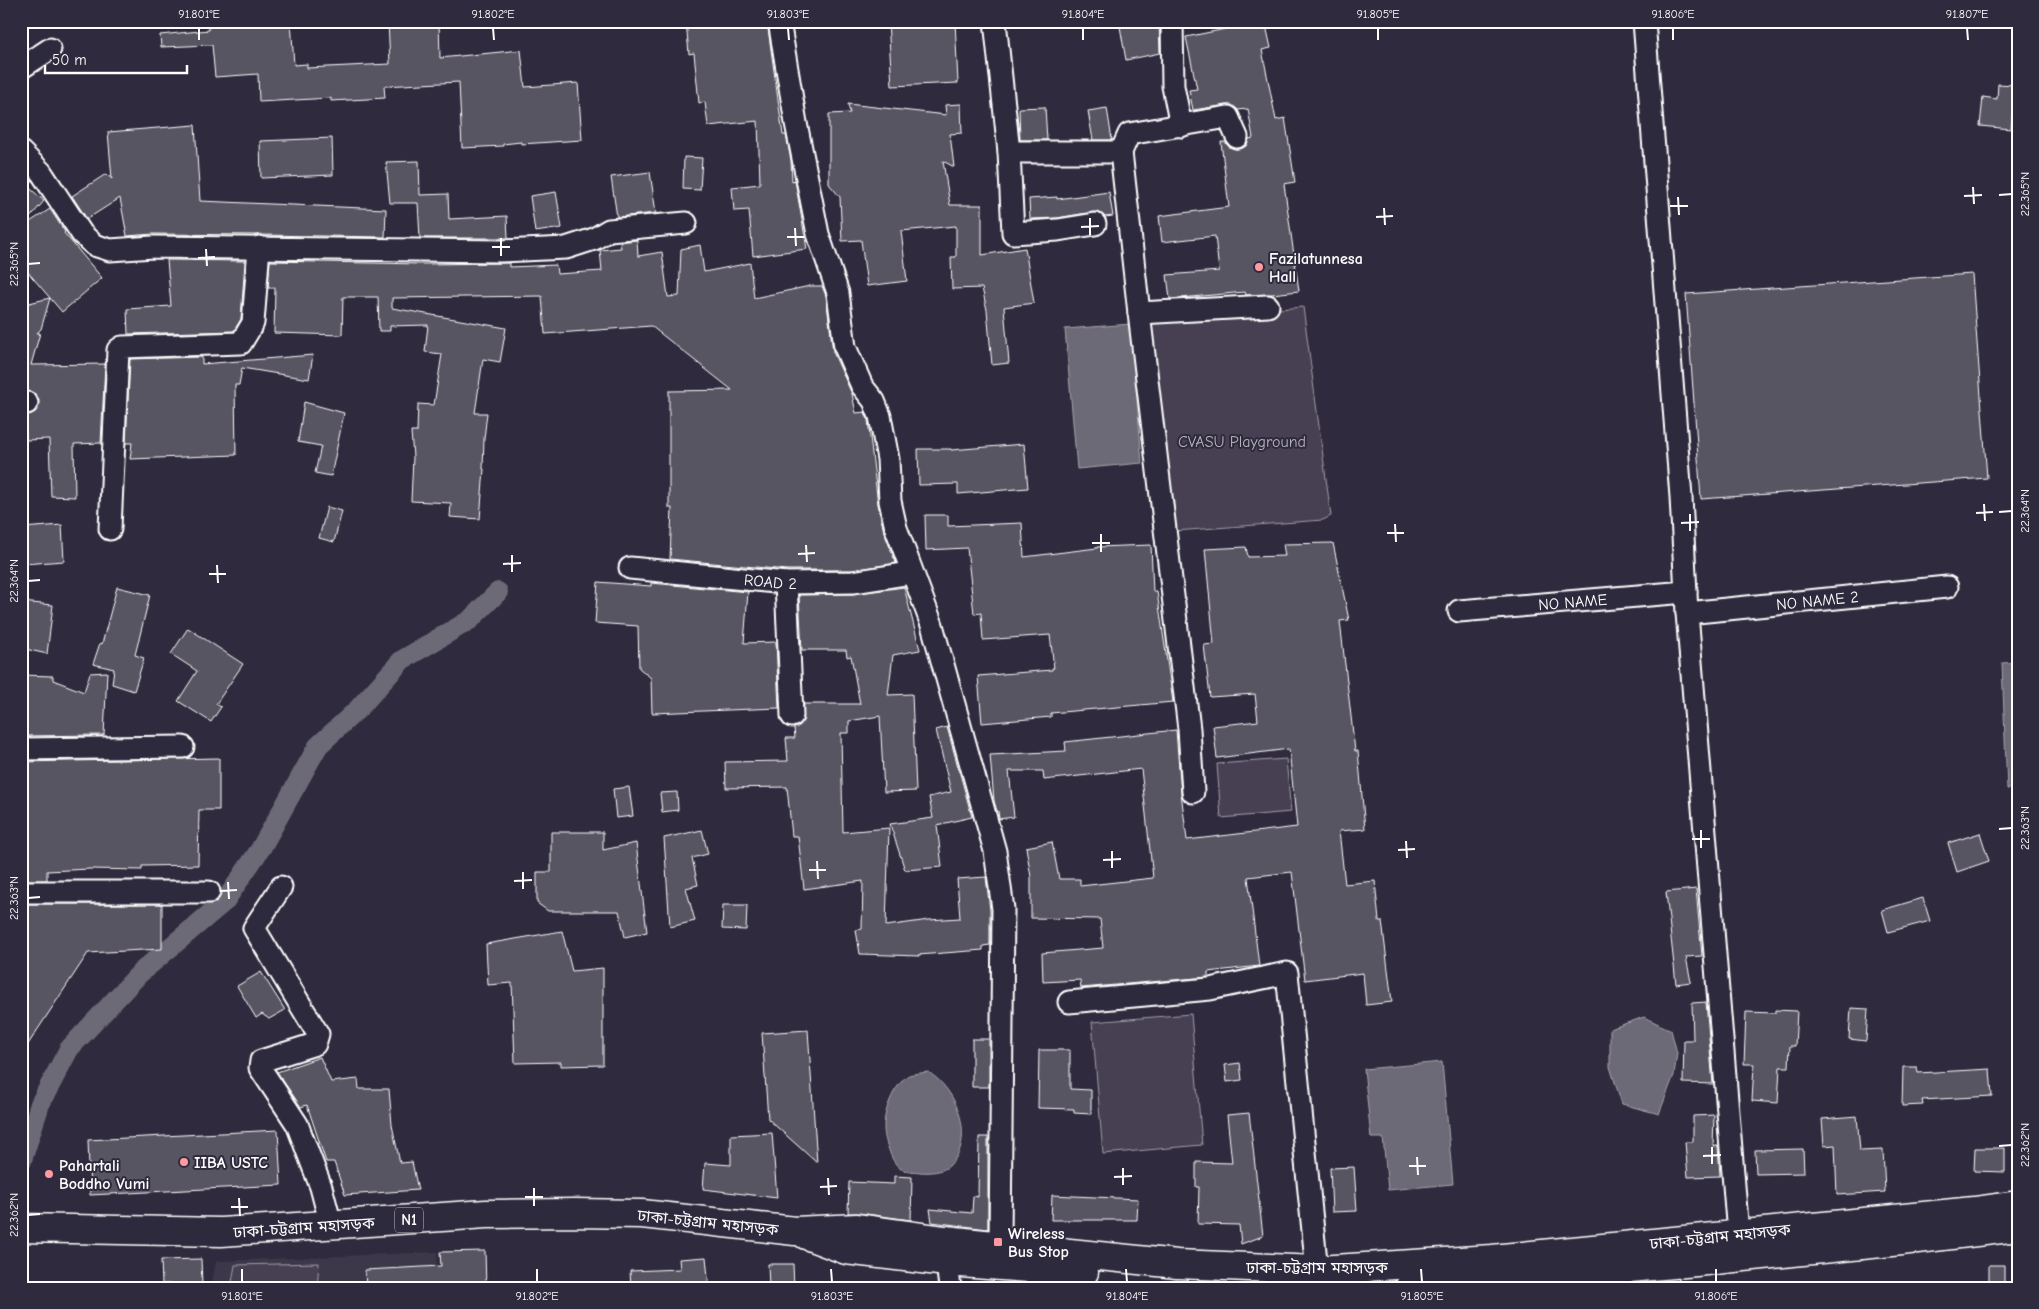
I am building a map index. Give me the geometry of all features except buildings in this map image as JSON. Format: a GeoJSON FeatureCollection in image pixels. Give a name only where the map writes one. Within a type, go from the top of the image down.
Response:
{"type":"FeatureCollection","features":[{"type":"Feature","properties":{"kind":"highway","name":"ঢাকা-চট্টগ্রাম মহাসড়ক"},"geometry":{"type":"LineString","coordinates":[[1409,1288],[1493,1276],[1738,1234],[2018,1205]]}},
{"type":"Feature","properties":{"kind":"highway","name":"ঢাকা-চট্টগ্রাম মহাসড়ক"},"geometry":{"type":"LineString","coordinates":[[21,1228],[221,1232],[486,1214],[642,1214],[795,1231],[857,1228],[945,1240],[1000,1244],[1319,1279],[1360,1288]]}},
{"type":"Feature","properties":{"kind":"highway","name":"ঢাকা-চট্টগ্রাম মহাসড়ক"},"geometry":{"type":"LineString","coordinates":[[795,1231],[846,1250],[948,1275],[1111,1273],[1172,1281],[1252,1287],[1319,1279],[1493,1276],[1696,1262],[2018,1227]]}},
{"type":"Feature","properties":{"kind":"street"},"geometry":{"type":"LineString","coordinates":[[779,21],[796,123],[818,234],[838,293],[845,347],[859,380],[874,401],[880,416],[888,459],[890,501],[896,528],[911,573],[932,625],[995,850],[1003,908],[1000,1244]]}},
{"type":"Feature","properties":{"kind":"street"},"geometry":{"type":"LineString","coordinates":[[995,21],[1009,152],[1013,233],[1058,230],[1095,224]]}},
{"type":"Feature","properties":{"kind":"street"},"geometry":{"type":"LineString","coordinates":[[1172,21],[1172,86],[1181,126]]}},
{"type":"Feature","properties":{"kind":"street"},"geometry":{"type":"LineString","coordinates":[[1644,21],[1681,497],[1686,603],[1738,1234]]}},
{"type":"Feature","properties":{"kind":"street"},"geometry":{"type":"LineString","coordinates":[[21,68],[50,49]]}},
{"type":"Feature","properties":{"kind":"street"},"geometry":{"type":"LineString","coordinates":[[1193,792],[1189,729],[1121,152],[1129,134],[1228,116],[1237,137]]}},
{"type":"Feature","properties":{"kind":"street"},"geometry":{"type":"LineString","coordinates":[[21,152],[41,172],[82,234],[94,245],[110,250],[153,247],[501,251],[566,248],[594,239],[609,230],[686,223]]}},
{"type":"Feature","properties":{"kind":"street"},"geometry":{"type":"LineString","coordinates":[[1009,152],[1121,152]]}},
{"type":"Feature","properties":{"kind":"street"},"geometry":{"type":"LineString","coordinates":[[110,529],[118,350],[122,347],[241,343],[253,323],[259,247]]}},
{"type":"Feature","properties":{"kind":"street"},"geometry":{"type":"LineString","coordinates":[[1139,313],[1268,306]]}},
{"type":"Feature","properties":{"kind":"street","name":"ROAD 2"},"geometry":{"type":"LineString","coordinates":[[630,568],[786,583],[853,582],[911,573]]}},
{"type":"Feature","properties":{"kind":"street"},"geometry":{"type":"LineString","coordinates":[[786,583],[792,716]]}},
{"type":"Feature","properties":{"kind":"street","name":"NO NAME 2"},"geometry":{"type":"LineString","coordinates":[[1686,603],[1947,587]]}},
{"type":"Feature","properties":{"kind":"street","name":"NO NAME"},"geometry":{"type":"LineString","coordinates":[[1459,611],[1686,603]]}},
{"type":"Feature","properties":{"kind":"street"},"geometry":{"type":"LineString","coordinates":[[21,749],[183,747]]}},
{"type":"Feature","properties":{"kind":"street"},"geometry":{"type":"LineString","coordinates":[[281,886],[254,928],[318,1034],[315,1044],[261,1061],[260,1068],[297,1124],[321,1186],[331,1225]]}},
{"type":"Feature","properties":{"kind":"street"},"geometry":{"type":"LineString","coordinates":[[21,892],[209,892]]}},
{"type":"Feature","properties":{"kind":"street"},"geometry":{"type":"LineString","coordinates":[[1069,1002],[1210,989],[1287,973],[1319,1279]]}},
{"type":"Feature","properties":{"kind":"shaded area"},"geometry":{"type":"Polygon","coordinates":[[[1131,324],[1142,463],[1077,469],[1065,329],[1131,324]]]}},
{"type":"Feature","properties":{"kind":"shaded area"},"geometry":{"type":"Polygon","coordinates":[[[2018,662],[2018,788],[2007,789],[2002,663],[2018,662]]]}},
{"type":"Feature","properties":{"kind":"shaded area"},"geometry":{"type":"Polygon","coordinates":[[[1644,1017],[1671,1030],[1677,1053],[1674,1075],[1659,1114],[1622,1104],[1610,1067],[1610,1029],[1644,1017]]]}},
{"type":"Feature","properties":{"kind":"shaded area"},"geometry":{"type":"Polygon","coordinates":[[[1442,1062],[1453,1184],[1388,1190],[1383,1138],[1371,1138],[1364,1069],[1442,1062]]]}},
{"type":"Feature","properties":{"kind":"shaded area"},"geometry":{"type":"Polygon","coordinates":[[[928,1072],[947,1090],[955,1102],[960,1116],[962,1143],[957,1155],[946,1168],[931,1172],[905,1171],[895,1163],[891,1155],[886,1142],[884,1120],[894,1092],[901,1082],[911,1074],[928,1072]]]}},
{"type":"Feature","properties":{"kind":"shaded area"},"geometry":{"type":"Polygon","coordinates":[[[437,1252],[436,1288],[211,1288],[216,1261],[437,1252]]]}},
{"type":"Feature","properties":{"kind":"green space","name":"CVASU Playground"},"geometry":{"type":"Polygon","coordinates":[[[1303,307],[1331,516],[1323,520],[1175,531],[1148,320],[1303,307]]]}},
{"type":"Feature","properties":{"kind":"green space"},"geometry":{"type":"Polygon","coordinates":[[[1286,759],[1291,812],[1221,818],[1217,764],[1286,759]]]}},
{"type":"Feature","properties":{"kind":"green space"},"geometry":{"type":"Polygon","coordinates":[[[1191,1014],[1202,1145],[1103,1154],[1092,1022],[1191,1014]]]}},
{"type":"Feature","properties":{"kind":"green space"},"geometry":{"type":"Polygon","coordinates":[[[319,1263],[317,1288],[231,1288],[235,1265],[319,1263]]]}},
{"type":"Feature","properties":{"kind":"waterway"},"geometry":{"type":"LineString","coordinates":[[21,1163],[40,1104],[69,1049],[140,973],[225,901],[261,848],[318,746],[358,709],[402,660],[470,620],[498,592]]}},
{"type":"Feature","properties":{"kind":"place","name":"Fazilatunnesa Hall"},"geometry":{"type":"Point","coordinates":[1259,267]}},
{"type":"Feature","properties":{"kind":"place","name":"IIBA USTC"},"geometry":{"type":"Point","coordinates":[184,1162]}},
{"type":"Feature","properties":{"kind":"place","name":"Pahartali Boddho Vumi"},"geometry":{"type":"Point","coordinates":[49,1174]}},
{"type":"Feature","properties":{"kind":"place","name":"Wireless Bus Stop"},"geometry":{"type":"Point","coordinates":[998,1242]}}]}
